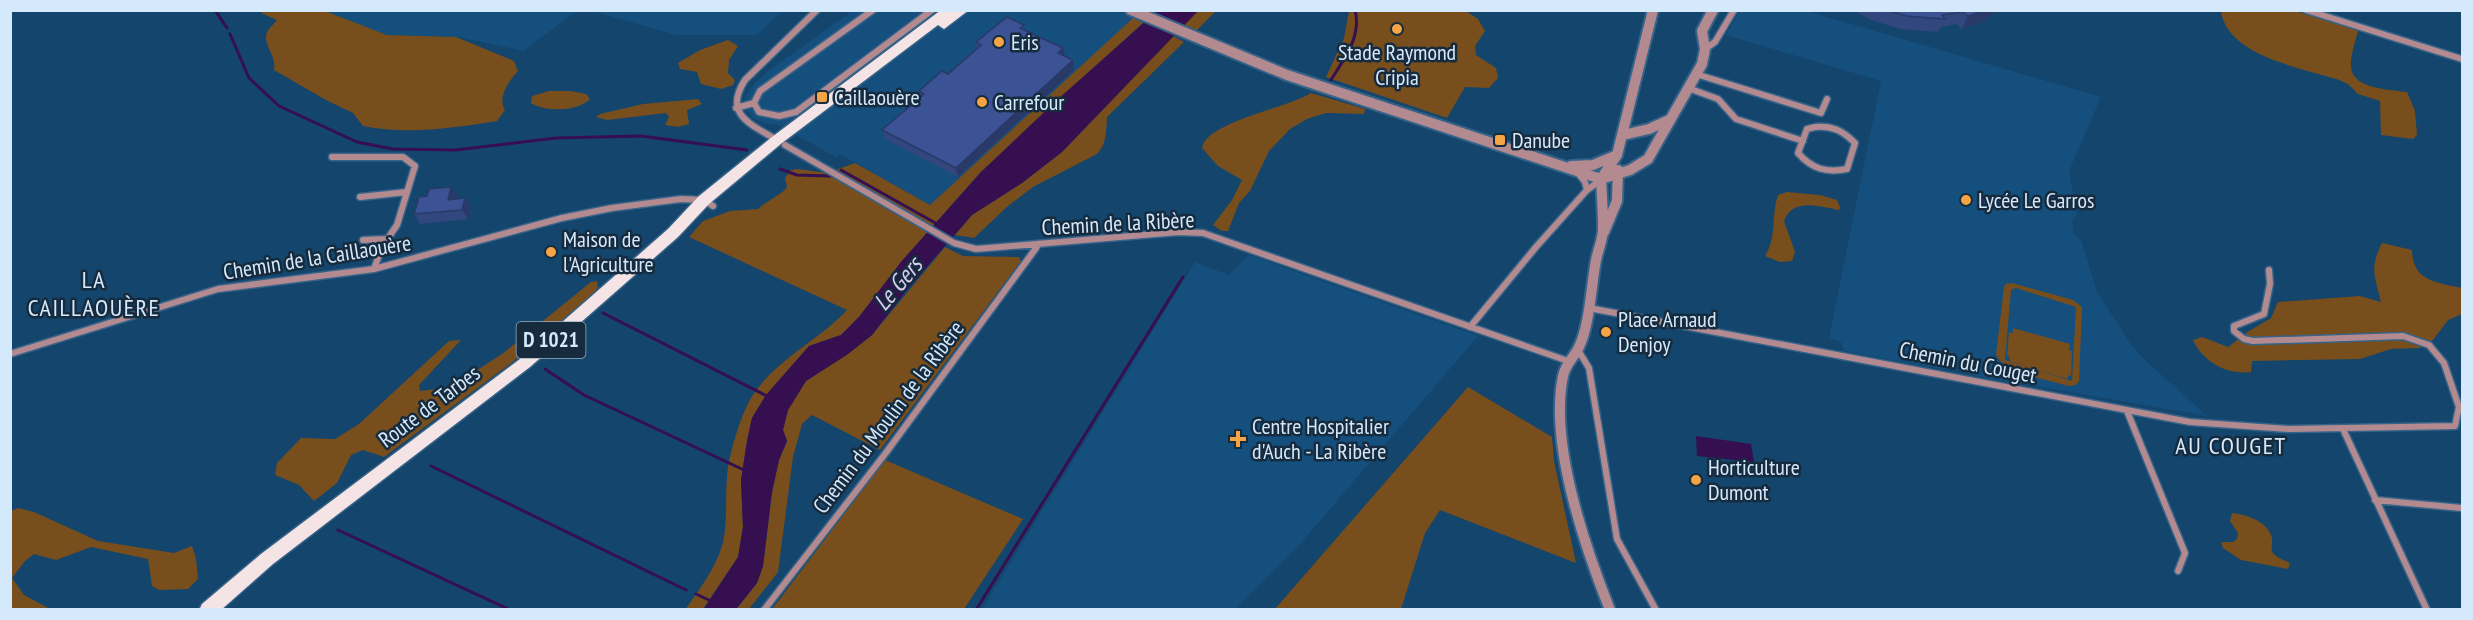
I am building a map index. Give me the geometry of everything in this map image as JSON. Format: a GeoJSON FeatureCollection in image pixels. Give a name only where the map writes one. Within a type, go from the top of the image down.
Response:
{"type":"FeatureCollection","features":[{"type":"Feature","properties":{"kind":"main road","name":"D 1021"},"geometry":{"type":"LineString","coordinates":[[708,203],[781,142],[950,10]]}},
{"type":"Feature","properties":{"kind":"main road","name":"D 1021"},"geometry":{"type":"LineString","coordinates":[[781,142],[963,10]]}},
{"type":"Feature","properties":{"kind":"main road","name":"Route de Tarbes"},"geometry":{"type":"LineString","coordinates":[[208,609],[267,559],[525,363],[708,203]]}},
{"type":"Feature","properties":{"kind":"street"},"geometry":{"type":"LineString","coordinates":[[754,104],[736,108],[735,100],[740,86],[817,10]]}},
{"type":"Feature","properties":{"kind":"street"},"geometry":{"type":"LineString","coordinates":[[754,104],[760,91],[873,10]]}},
{"type":"Feature","properties":{"kind":"street"},"geometry":{"type":"LineString","coordinates":[[754,104],[759,111],[770,116],[796,112],[932,10]]}},
{"type":"Feature","properties":{"kind":"street"},"geometry":{"type":"LineString","coordinates":[[1470,327],[1536,247],[1587,190],[1603,176],[1617,155],[1653,10]]}},
{"type":"Feature","properties":{"kind":"street"},"geometry":{"type":"LineString","coordinates":[[1135,12],[1192,37],[1324,88],[1573,169],[1603,176],[1618,174],[1639,166],[1648,159],[1702,64],[1705,49],[1702,31],[1713,10]]}},
{"type":"Feature","properties":{"kind":"street"},"geometry":{"type":"LineString","coordinates":[[1705,49],[1715,42],[1734,10]]}},
{"type":"Feature","properties":{"kind":"street"},"geometry":{"type":"LineString","coordinates":[[2306,10],[2463,59]]}},
{"type":"Feature","properties":{"kind":"street"},"geometry":{"type":"LineString","coordinates":[[1696,74],[1821,113],[1827,99]]}},
{"type":"Feature","properties":{"kind":"street"},"geometry":{"type":"LineString","coordinates":[[1688,88],[1718,99],[1736,119],[1803,141]]}},
{"type":"Feature","properties":{"kind":"street","name":"Chemin de la Ribère"},"geometry":{"type":"LineString","coordinates":[[736,108],[745,120],[954,243],[976,249],[1179,232],[1203,233],[1568,361]]}},
{"type":"Feature","properties":{"kind":"street"},"geometry":{"type":"LineString","coordinates":[[1623,135],[1649,129],[1671,119]]}},
{"type":"Feature","properties":{"kind":"street"},"geometry":{"type":"LineString","coordinates":[[1821,124],[1845,132],[1855,143],[1847,169],[1832,173],[1808,165],[1798,153],[1803,141],[1807,129],[1821,124]]}},
{"type":"Feature","properties":{"kind":"street"},"geometry":{"type":"LineString","coordinates":[[1562,165],[1593,165],[1617,155]]}},
{"type":"Feature","properties":{"kind":"street"},"geometry":{"type":"LineString","coordinates":[[1610,609],[1589,558],[1567,471],[1560,395],[1568,361],[1578,349],[1589,308],[1596,259],[1603,232],[1617,201],[1617,155]]}},
{"type":"Feature","properties":{"kind":"street"},"geometry":{"type":"LineString","coordinates":[[332,157],[395,156],[409,159],[415,166],[397,225],[386,240],[374,269]]}},
{"type":"Feature","properties":{"kind":"street"},"geometry":{"type":"LineString","coordinates":[[1573,169],[1582,177],[1587,190]]}},
{"type":"Feature","properties":{"kind":"street"},"geometry":{"type":"LineString","coordinates":[[1603,176],[1603,232]]}},
{"type":"Feature","properties":{"kind":"street"},"geometry":{"type":"LineString","coordinates":[[360,197],[407,192]]}},
{"type":"Feature","properties":{"kind":"street","name":"Chemin de la Caillaouère"},"geometry":{"type":"LineString","coordinates":[[10,354],[218,289],[374,269],[587,212],[669,200],[708,203]]}},
{"type":"Feature","properties":{"kind":"street"},"geometry":{"type":"LineString","coordinates":[[363,240],[386,240]]}},
{"type":"Feature","properties":{"kind":"street","name":"Chemin du Moulin de la Ribère"},"geometry":{"type":"LineString","coordinates":[[764,609],[885,453],[1039,244]]}},
{"type":"Feature","properties":{"kind":"street"},"geometry":{"type":"LineString","coordinates":[[2269,270],[2270,284],[2264,314],[2234,326],[2234,331],[2238,336],[2253,341],[2403,336],[2416,339],[2436,350],[2442,357],[2457,401],[2459,413],[2454,426]]}},
{"type":"Feature","properties":{"kind":"street","name":"Chemin du Couget"},"geometry":{"type":"LineString","coordinates":[[1589,308],[2127,411],[2216,425],[2343,429],[2454,426],[2463,428]]}},
{"type":"Feature","properties":{"kind":"street"},"geometry":{"type":"LineString","coordinates":[[1578,349],[1589,368],[1617,539],[1656,609]]}},
{"type":"Feature","properties":{"kind":"street"},"geometry":{"type":"LineString","coordinates":[[2127,411],[2185,553],[2178,571]]}},
{"type":"Feature","properties":{"kind":"street"},"geometry":{"type":"LineString","coordinates":[[2343,429],[2427,609]]}},
{"type":"Feature","properties":{"kind":"street"},"geometry":{"type":"LineString","coordinates":[[2375,500],[2463,508]]}},
{"type":"Feature","properties":{"kind":"shaded area"},"geometry":{"type":"Polygon","coordinates":[[[266,11],[325,11],[387,35],[456,37],[514,61],[518,71],[505,89],[502,100],[505,110],[497,121],[414,130],[363,126],[353,113],[274,70],[266,37],[268,30],[277,20],[261,13],[266,11]]]}},
{"type":"Feature","properties":{"kind":"shaded area"},"geometry":{"type":"Polygon","coordinates":[[[325,11],[576,11],[524,51],[459,37],[387,35],[325,11]]]}},
{"type":"Feature","properties":{"kind":"shaded area"},"geometry":{"type":"Polygon","coordinates":[[[592,11],[782,11],[757,35],[676,35],[592,11]]]}},
{"type":"Feature","properties":{"kind":"shaded area"},"geometry":{"type":"Polygon","coordinates":[[[852,11],[1141,11],[930,205],[840,154],[836,157],[776,124],[767,124],[754,119],[745,108],[745,97],[754,84],[768,71],[852,11]]]}},
{"type":"Feature","properties":{"kind":"shaded area"},"geometry":{"type":"Polygon","coordinates":[[[1198,11],[1216,11],[1196,31],[1183,25],[1198,11]]]}},
{"type":"Feature","properties":{"kind":"shaded area"},"geometry":{"type":"Polygon","coordinates":[[[1349,11],[1466,11],[1478,19],[1485,31],[1475,46],[1476,55],[1496,68],[1498,78],[1489,88],[1465,87],[1447,118],[1326,77],[1344,38],[1349,11]]]}},
{"type":"Feature","properties":{"kind":"shaded area","name":"Lycée Le Garros"},"geometry":{"type":"Polygon","coordinates":[[[1740,11],[1807,11],[2101,97],[2069,171],[2077,214],[2072,221],[2074,234],[2081,240],[2097,292],[2130,343],[2144,359],[2207,416],[1971,375],[1970,369],[1957,362],[1956,367],[1947,370],[1844,351],[1841,342],[1829,338],[1881,81],[1726,35],[1740,11]]]}},
{"type":"Feature","properties":{"kind":"shaded area"},"geometry":{"type":"Polygon","coordinates":[[[2221,11],[2295,11],[2358,30],[2351,58],[2353,74],[2358,80],[2374,87],[2407,92],[2415,111],[2417,135],[2413,139],[2381,135],[2380,101],[2358,94],[2348,84],[2339,80],[2287,65],[2251,49],[2237,39],[2226,26],[2221,11]]]}},
{"type":"Feature","properties":{"kind":"shaded area"},"geometry":{"type":"Polygon","coordinates":[[[1133,18],[1143,23],[981,172],[901,262],[859,317],[841,335],[809,346],[766,395],[752,418],[747,441],[741,480],[743,527],[738,557],[703,609],[685,610],[711,571],[722,546],[730,458],[750,400],[776,369],[847,310],[689,237],[703,221],[730,211],[758,209],[785,190],[787,187],[785,178],[791,170],[798,169],[827,173],[855,163],[930,205],[1133,18]]]}},
{"type":"Feature","properties":{"kind":"shaded area"},"geometry":{"type":"Polygon","coordinates":[[[1173,36],[1184,42],[1107,117],[1104,142],[1097,154],[1033,187],[1008,206],[974,238],[955,235],[972,215],[1022,183],[1062,152],[1173,36]]]}},
{"type":"Feature","properties":{"kind":"shaded area"},"geometry":{"type":"Polygon","coordinates":[[[728,40],[738,46],[729,60],[728,73],[735,80],[733,85],[721,89],[701,84],[697,72],[680,69],[678,63],[700,50],[728,40]]]}},
{"type":"Feature","properties":{"kind":"shaded area"},"geometry":{"type":"Polygon","coordinates":[[[549,91],[571,91],[586,94],[590,99],[577,106],[561,109],[544,108],[531,103],[532,96],[549,91]]]}},
{"type":"Feature","properties":{"kind":"shaded area"},"geometry":{"type":"Polygon","coordinates":[[[1311,93],[1365,109],[1364,114],[1326,113],[1307,119],[1290,129],[1269,151],[1250,191],[1239,203],[1228,231],[1222,231],[1213,225],[1232,200],[1242,180],[1218,166],[1202,148],[1207,139],[1232,123],[1311,93]]]}},
{"type":"Feature","properties":{"kind":"shaded area"},"geometry":{"type":"Polygon","coordinates":[[[698,99],[702,104],[687,110],[689,124],[678,127],[665,125],[669,117],[666,113],[607,120],[596,117],[600,114],[643,104],[698,99]]]}},
{"type":"Feature","properties":{"kind":"shaded area"},"geometry":{"type":"Polygon","coordinates":[[[1787,192],[1820,195],[1837,200],[1840,207],[1839,210],[1808,205],[1800,206],[1788,214],[1784,221],[1795,252],[1792,261],[1780,262],[1765,256],[1773,234],[1778,195],[1787,192]]]}},
{"type":"Feature","properties":{"kind":"shaded area"},"geometry":{"type":"Polygon","coordinates":[[[2382,243],[2412,250],[2413,261],[2417,269],[2428,279],[2462,288],[2462,314],[2448,320],[2433,340],[2419,348],[2391,349],[2360,359],[2252,361],[2251,372],[2242,372],[2225,369],[2209,361],[2197,348],[2193,340],[2202,337],[2228,347],[2271,318],[2278,302],[2360,296],[2381,302],[2374,266],[2382,243]]]}},
{"type":"Feature","properties":{"kind":"shaded area"},"geometry":{"type":"Polygon","coordinates":[[[945,247],[963,256],[1019,257],[1021,261],[880,450],[812,415],[802,424],[793,457],[778,572],[749,609],[736,610],[757,583],[763,566],[772,492],[779,460],[787,441],[783,430],[788,410],[806,381],[848,354],[872,335],[945,247]]]}},
{"type":"Feature","properties":{"kind":"shaded area","name":"Centre Hospitalier d'Auch - La Ribère"},"geometry":{"type":"Polygon","coordinates":[[[1249,255],[1478,336],[1301,543],[1235,609],[982,609],[1195,262],[1229,275],[1249,255]]]}},
{"type":"Feature","properties":{"kind":"shaded area"},"geometry":{"type":"Polygon","coordinates":[[[597,281],[598,287],[592,296],[510,364],[384,457],[363,450],[351,455],[337,483],[314,501],[299,485],[275,475],[277,463],[301,438],[335,439],[359,424],[449,341],[461,340],[419,385],[420,391],[451,387],[502,354],[591,282],[597,281]]]}},
{"type":"Feature","properties":{"kind":"shaded area"},"geometry":{"type":"Polygon","coordinates":[[[2012,283],[2073,300],[2082,307],[2079,381],[2076,385],[2069,386],[2028,374],[2000,360],[1996,354],[2006,284],[2012,283]],[[2016,288],[2011,290],[2005,360],[2072,381],[2076,307],[2016,288]]]}},
{"type":"Feature","properties":{"kind":"shaded area"},"geometry":{"type":"Polygon","coordinates":[[[2013,328],[2070,344],[2071,376],[2068,375],[2068,379],[2010,362],[2010,357],[2007,356],[2009,332],[2013,333],[2013,328]]]}},
{"type":"Feature","properties":{"kind":"shaded area"},"geometry":{"type":"Polygon","coordinates":[[[1468,387],[1552,437],[1554,461],[1576,563],[1440,510],[1425,533],[1401,609],[1275,609],[1468,387]]]}},
{"type":"Feature","properties":{"kind":"shaded area"},"geometry":{"type":"Polygon","coordinates":[[[885,460],[1023,519],[964,609],[773,608],[885,460]]]}},
{"type":"Feature","properties":{"kind":"shaded area"},"geometry":{"type":"Polygon","coordinates":[[[18,508],[34,512],[98,541],[174,553],[192,546],[198,579],[188,589],[159,590],[152,586],[148,559],[91,547],[56,560],[34,554],[25,561],[12,578],[24,595],[50,609],[11,609],[11,511],[18,508]]]}},
{"type":"Feature","properties":{"kind":"shaded area"},"geometry":{"type":"Polygon","coordinates":[[[2232,513],[2250,517],[2266,527],[2272,538],[2273,553],[2290,563],[2288,569],[2241,560],[2223,548],[2221,542],[2233,542],[2237,539],[2238,533],[2230,521],[2232,513]]]}},
{"type":"Feature","properties":{"kind":"water","name":"Le Gers"},"geometry":{"type":"Polygon","coordinates":[[[1157,11],[1198,11],[1062,152],[1022,183],[972,215],[906,291],[872,335],[848,354],[806,381],[788,410],[783,430],[787,441],[779,460],[772,492],[763,566],[757,583],[736,609],[703,610],[738,557],[743,527],[741,480],[747,441],[752,418],[766,395],[809,346],[841,335],[859,317],[901,262],[981,172],[1057,100],[1157,11]]]}},
{"type":"Feature","properties":{"kind":"water"},"geometry":{"type":"Polygon","coordinates":[[[1696,436],[1751,444],[1754,462],[1697,456],[1696,436]]]}},
{"type":"Feature","properties":{"kind":"building"},"geometry":{"type":"Polygon","coordinates":[[[1886,10],[1985,10],[1968,16],[1963,12],[1942,15],[1945,19],[1907,16],[1886,10]]]}},
{"type":"Feature","properties":{"kind":"building","name":"Carrefour"},"geometry":{"type":"Polygon","coordinates":[[[1007,17],[1024,25],[1020,28],[1063,48],[1058,53],[1073,60],[956,168],[882,130],[924,94],[919,91],[942,71],[948,74],[981,45],[976,42],[1007,17]]]}},
{"type":"Feature","properties":{"kind":"building"},"geometry":{"type":"Polygon","coordinates":[[[451,187],[448,200],[465,198],[462,210],[414,214],[419,197],[427,196],[429,189],[451,187]]]}},
{"type":"Feature","properties":{"kind":"waterway"},"geometry":{"type":"LineString","coordinates":[[215,10],[227,28]]}},
{"type":"Feature","properties":{"kind":"waterway"},"geometry":{"type":"LineString","coordinates":[[1331,80],[1354,38],[1357,20],[1355,10]]}},
{"type":"Feature","properties":{"kind":"waterway"},"geometry":{"type":"LineString","coordinates":[[230,34],[249,78],[279,106],[357,142],[393,149],[456,150],[556,138],[641,136],[747,150]]}},
{"type":"Feature","properties":{"kind":"waterway"},"geometry":{"type":"LineString","coordinates":[[780,169],[797,175],[831,176]]}},
{"type":"Feature","properties":{"kind":"waterway"},"geometry":{"type":"LineString","coordinates":[[841,170],[939,225]]}},
{"type":"Feature","properties":{"kind":"waterway"},"geometry":{"type":"LineString","coordinates":[[976,610],[1183,277]]}},
{"type":"Feature","properties":{"kind":"waterway"},"geometry":{"type":"LineString","coordinates":[[603,313],[767,396]]}},
{"type":"Feature","properties":{"kind":"waterway"},"geometry":{"type":"LineString","coordinates":[[545,369],[584,395],[744,470]]}},
{"type":"Feature","properties":{"kind":"waterway"},"geometry":{"type":"LineString","coordinates":[[431,466],[686,590]]}},
{"type":"Feature","properties":{"kind":"waterway"},"geometry":{"type":"LineString","coordinates":[[338,530],[510,610]]}},
{"type":"Feature","properties":{"kind":"waterway"},"geometry":{"type":"LineString","coordinates":[[696,594],[713,602]]}},
{"type":"Feature","properties":{"kind":"place","name":"Stade Raymond Cripia"},"geometry":{"type":"Point","coordinates":[1397,29]}},
{"type":"Feature","properties":{"kind":"place","name":"Eris"},"geometry":{"type":"Point","coordinates":[999,42]}},
{"type":"Feature","properties":{"kind":"place","name":"Caillaouère"},"geometry":{"type":"Point","coordinates":[822,97]}},
{"type":"Feature","properties":{"kind":"place","name":"Carrefour"},"geometry":{"type":"Point","coordinates":[982,102]}},
{"type":"Feature","properties":{"kind":"place","name":"Danube"},"geometry":{"type":"Point","coordinates":[1500,140]}},
{"type":"Feature","properties":{"kind":"place","name":"Lycée Le Garros"},"geometry":{"type":"Point","coordinates":[1966,200]}},
{"type":"Feature","properties":{"kind":"place","name":"Maison de l'Agriculture"},"geometry":{"type":"Point","coordinates":[551,252]}},
{"type":"Feature","properties":{"kind":"place","name":"Place Arnaud Denjoy"},"geometry":{"type":"Point","coordinates":[1606,332]}},
{"type":"Feature","properties":{"kind":"place","name":"Centre Hospitalier d'Auch - La Ribère"},"geometry":{"type":"Point","coordinates":[1238,439]}},
{"type":"Feature","properties":{"kind":"place","name":"Horticulture Dumont"},"geometry":{"type":"Point","coordinates":[1696,480]}},
{"type":"Feature","properties":{"kind":"district","name":"LA CAILLAOUÈRE"},"geometry":{"type":"Point","coordinates":[94,294]}},
{"type":"Feature","properties":{"kind":"district","name":"AU COUGET"},"geometry":{"type":"Point","coordinates":[2231,446]}}]}
